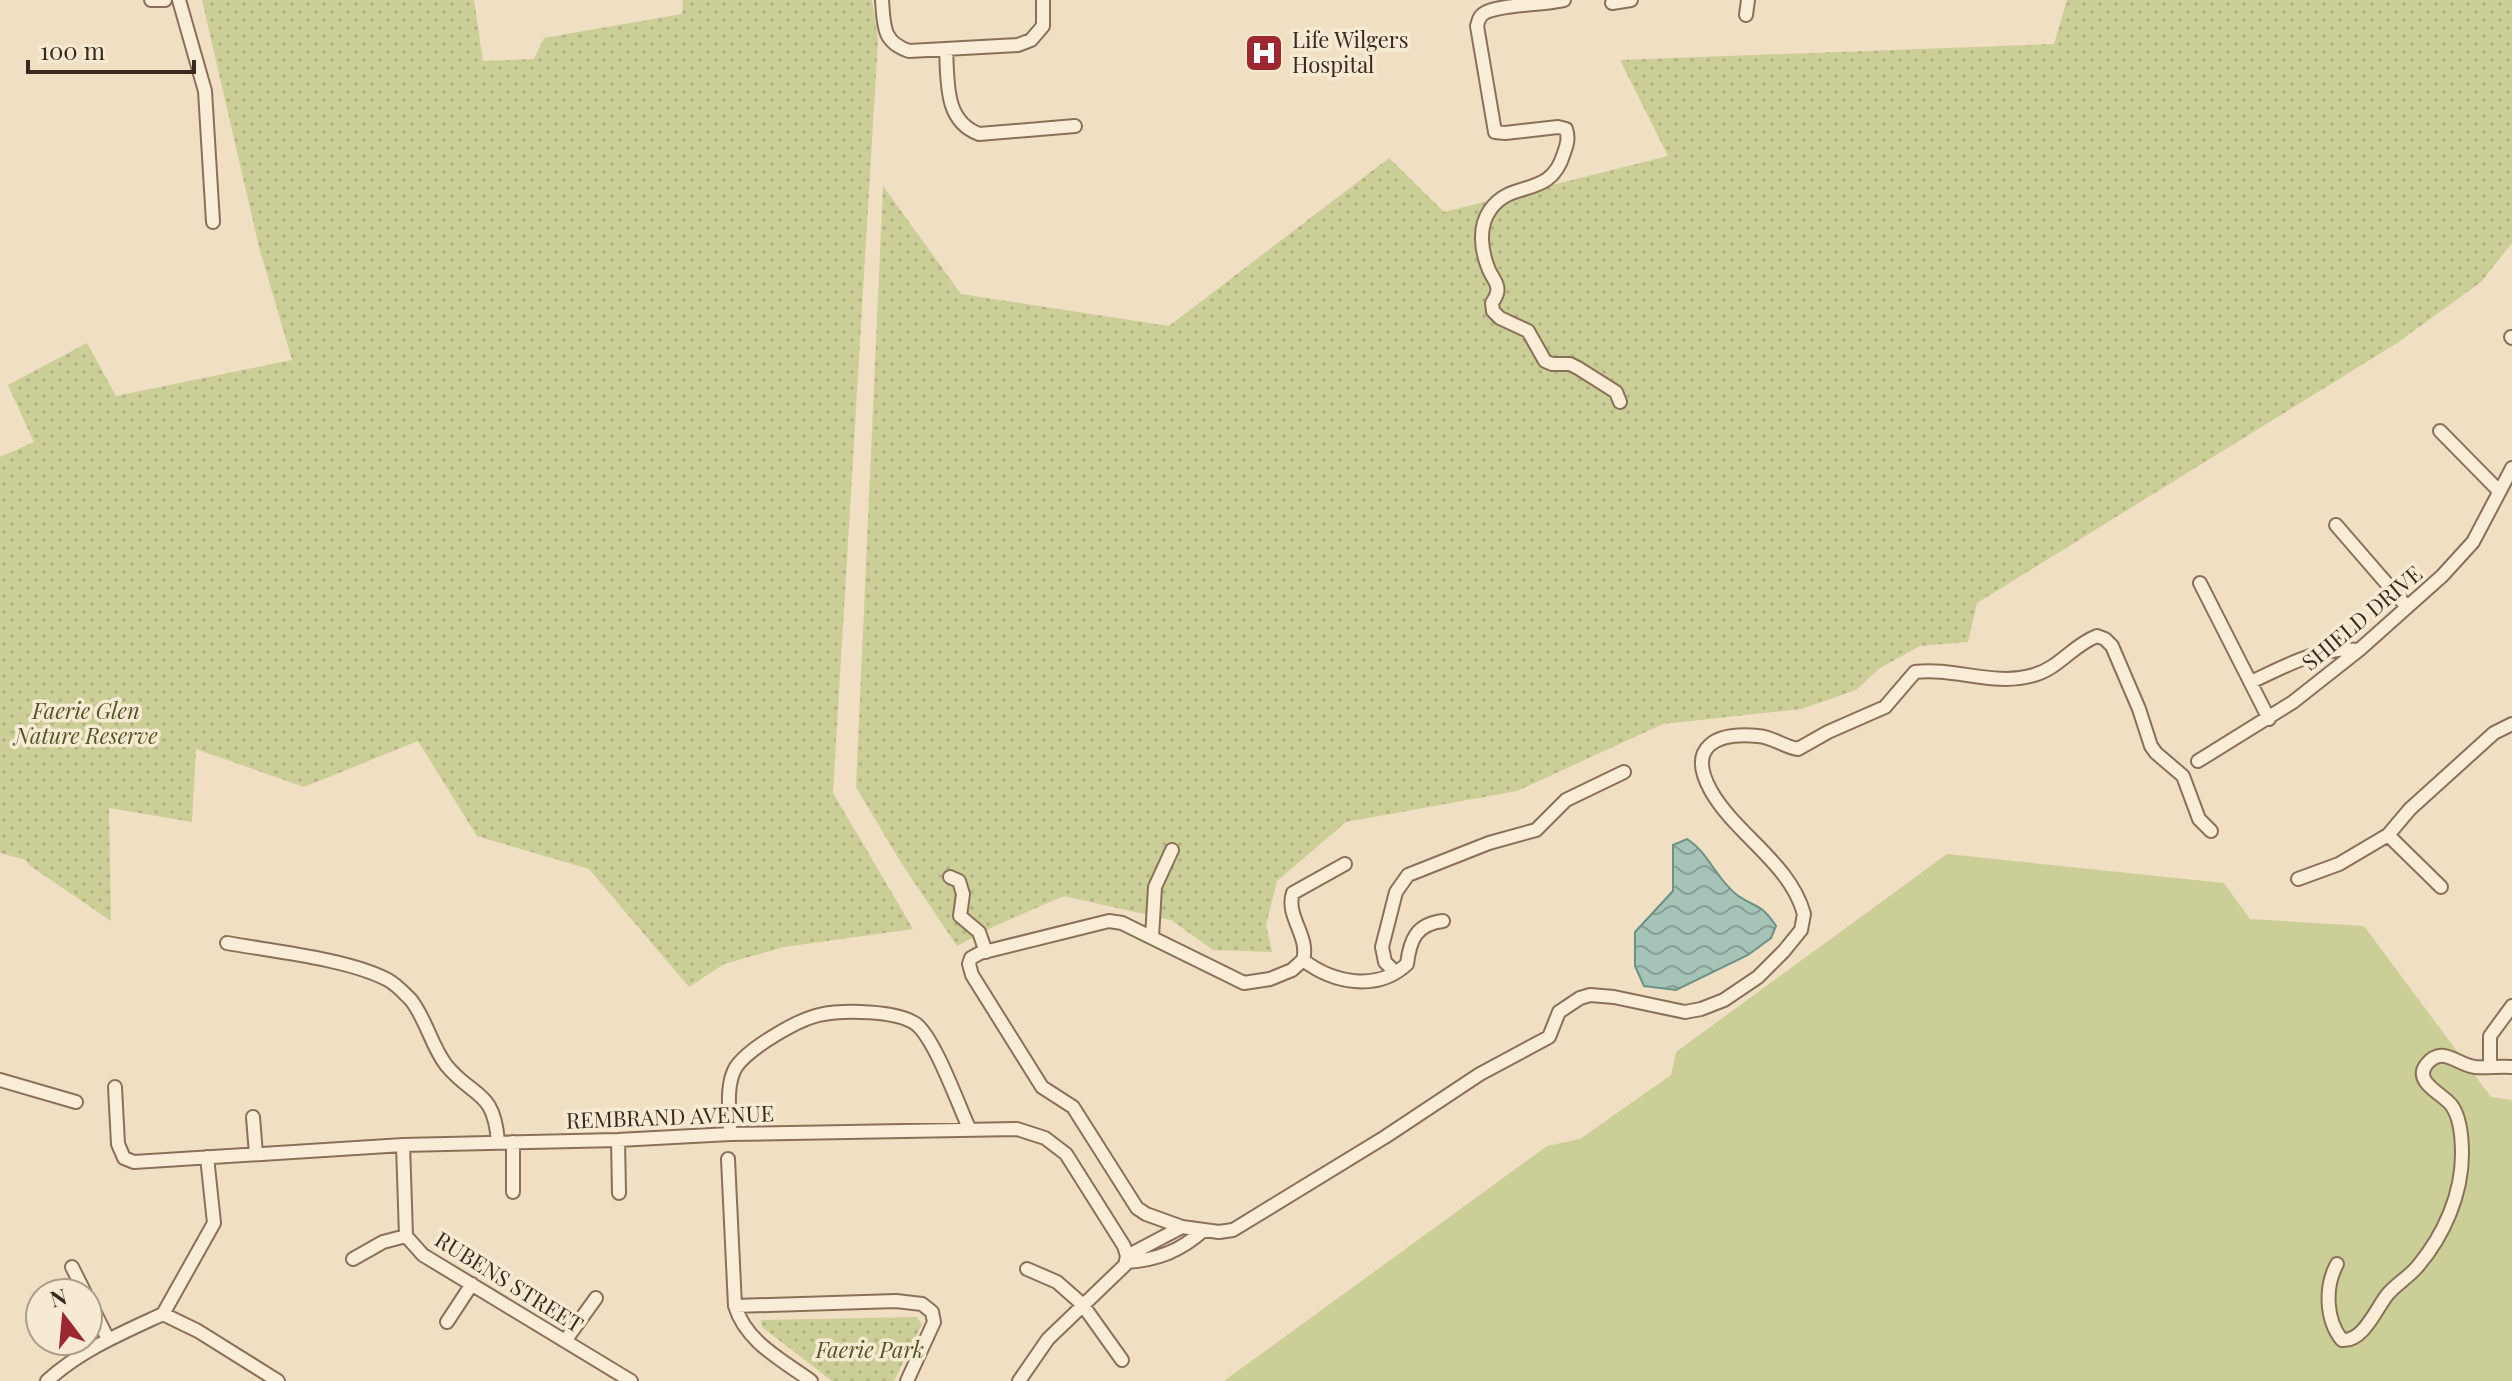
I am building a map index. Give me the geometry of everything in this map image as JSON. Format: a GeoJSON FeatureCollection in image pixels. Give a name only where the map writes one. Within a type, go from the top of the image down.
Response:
{"type":"FeatureCollection","features":[{"type":"Feature","properties":{"kind":"street"},"geometry":{"type":"LineString","coordinates":[[151,0],[165,0]]}},
{"type":"Feature","properties":{"kind":"street"},"geometry":{"type":"LineString","coordinates":[[179,0],[205,91],[213,222]]}},
{"type":"Feature","properties":{"kind":"street"},"geometry":{"type":"LineString","coordinates":[[882,0],[885,28],[890,40],[897,47],[909,51],[1018,45],[1031,40],[1043,26],[1043,0]]}},
{"type":"Feature","properties":{"kind":"street"},"geometry":{"type":"LineString","coordinates":[[1564,0],[1488,11],[1482,15],[1477,26],[1495,132],[1550,126],[1566,129],[1568,139],[1555,174],[1544,183],[1503,196],[1488,211],[1481,231],[1487,266],[1497,286],[1493,311],[1500,318],[1528,331],[1545,361],[1578,368],[1616,392],[1620,402]]}},
{"type":"Feature","properties":{"kind":"street"},"geometry":{"type":"LineString","coordinates":[[1612,3],[1631,0]]}},
{"type":"Feature","properties":{"kind":"street"},"geometry":{"type":"LineString","coordinates":[[1746,15],[1748,0]]}},
{"type":"Feature","properties":{"kind":"street"},"geometry":{"type":"LineString","coordinates":[[946,50],[948,88],[953,109],[959,123],[967,129],[979,134],[1075,126]]}},
{"type":"Feature","properties":{"kind":"street"},"geometry":{"type":"LineString","coordinates":[[2440,431],[2499,491]]}},
{"type":"Feature","properties":{"kind":"street","name":"SHIELD DRIVE"},"geometry":{"type":"LineString","coordinates":[[2198,761],[2269,719],[2359,650],[2442,576],[2473,542],[2512,468]]}},
{"type":"Feature","properties":{"kind":"street"},"geometry":{"type":"LineString","coordinates":[[2336,525],[2407,607]]}},
{"type":"Feature","properties":{"kind":"street"},"geometry":{"type":"LineString","coordinates":[[2200,583],[2269,719]]}},
{"type":"Feature","properties":{"kind":"street"},"geometry":{"type":"LineString","coordinates":[[1345,864],[1293,893],[1292,910],[1306,951],[1303,960],[1292,970],[1249,984],[1122,923],[1105,921],[971,958],[970,970],[1042,1087],[1073,1107],[1127,1196],[1146,1214],[1182,1227],[1204,1230],[1225,1231],[1243,1225],[1480,1074],[1546,1038],[1552,1033],[1559,1012],[1580,998],[1605,996],[1678,1011],[1695,1011],[1724,1000],[1765,970],[1799,933],[1804,919],[1803,910],[1784,878],[1709,787],[1704,759],[1705,749],[1713,741],[1759,736],[1798,749],[1885,707],[1915,672],[2005,679],[2033,676],[2048,670],[2097,636],[2112,646],[2151,746],[2183,776],[2199,819],[2211,831]]}},
{"type":"Feature","properties":{"kind":"street"},"geometry":{"type":"LineString","coordinates":[[2251,682],[2318,652],[2340,648],[2359,650]]}},
{"type":"Feature","properties":{"kind":"street"},"geometry":{"type":"LineString","coordinates":[[2298,879],[2339,864],[2388,835],[2410,809],[2494,733],[2512,724]]}},
{"type":"Feature","properties":{"kind":"street"},"geometry":{"type":"LineString","coordinates":[[1395,972],[1385,962],[1382,947],[1396,892],[1408,875],[1489,843],[1536,830],[1566,800],[1624,772]]}},
{"type":"Feature","properties":{"kind":"street"},"geometry":{"type":"LineString","coordinates":[[2388,835],[2441,887]]}},
{"type":"Feature","properties":{"kind":"street"},"geometry":{"type":"LineString","coordinates":[[1152,937],[1155,887],[1172,850]]}},
{"type":"Feature","properties":{"kind":"street"},"geometry":{"type":"LineString","coordinates":[[950,877],[962,886],[960,916],[979,932],[986,952]]}},
{"type":"Feature","properties":{"kind":"street"},"geometry":{"type":"LineString","coordinates":[[1303,960],[1317,969],[1355,982],[1374,982],[1407,964],[1409,945],[1416,933],[1430,924],[1443,921]]}},
{"type":"Feature","properties":{"kind":"street"},"geometry":{"type":"LineString","coordinates":[[227,943],[333,963],[391,981],[413,1003],[443,1061],[488,1102],[495,1118],[498,1142]]}},
{"type":"Feature","properties":{"kind":"street"},"geometry":{"type":"LineString","coordinates":[[2490,1065],[2489,1039],[2512,1006]]}},
{"type":"Feature","properties":{"kind":"street"},"geometry":{"type":"LineString","coordinates":[[730,1134],[731,1082],[737,1067],[761,1045],[806,1020],[827,1014],[886,1014],[917,1025],[928,1039],[969,1128]]}},
{"type":"Feature","properties":{"kind":"street"},"geometry":{"type":"LineString","coordinates":[[2337,1264],[2327,1289],[2328,1299],[2338,1334],[2342,1340],[2350,1340],[2358,1336],[2390,1291],[2420,1264],[2456,1199],[2461,1168],[2459,1125],[2450,1103],[2424,1080],[2423,1070],[2441,1055],[2472,1066],[2512,1067]]}},
{"type":"Feature","properties":{"kind":"street"},"geometry":{"type":"LineString","coordinates":[[0,1080],[76,1102]]}},
{"type":"Feature","properties":{"kind":"street","name":"REMBRAND AVENUE"},"geometry":{"type":"LineString","coordinates":[[115,1087],[118,1144],[124,1158],[134,1162],[403,1145],[969,1128],[1027,1131],[1059,1147],[1071,1160],[1126,1255]]}},
{"type":"Feature","properties":{"kind":"street"},"geometry":{"type":"LineString","coordinates":[[253,1117],[256,1154]]}},
{"type":"Feature","properties":{"kind":"street"},"geometry":{"type":"LineString","coordinates":[[618,1140],[619,1193]]}},
{"type":"Feature","properties":{"kind":"street"},"geometry":{"type":"LineString","coordinates":[[513,1142],[513,1192]]}},
{"type":"Feature","properties":{"kind":"street","name":"RUBENS STREET"},"geometry":{"type":"LineString","coordinates":[[403,1145],[406,1236],[423,1255],[631,1381]]}},
{"type":"Feature","properties":{"kind":"street"},"geometry":{"type":"LineString","coordinates":[[47,1381],[108,1339],[163,1314],[214,1223],[207,1157]]}},
{"type":"Feature","properties":{"kind":"street"},"geometry":{"type":"LineString","coordinates":[[728,1159],[735,1306],[749,1335],[811,1381]]}},
{"type":"Feature","properties":{"kind":"street"},"geometry":{"type":"LineString","coordinates":[[1019,1381],[1040,1347],[1126,1255],[1182,1227]]}},
{"type":"Feature","properties":{"kind":"street"},"geometry":{"type":"LineString","coordinates":[[1126,1255],[1162,1257],[1183,1247],[1204,1230]]}},
{"type":"Feature","properties":{"kind":"street"},"geometry":{"type":"LineString","coordinates":[[353,1259],[383,1242],[406,1236]]}},
{"type":"Feature","properties":{"kind":"street"},"geometry":{"type":"LineString","coordinates":[[72,1267],[77,1277]]}},
{"type":"Feature","properties":{"kind":"street"},"geometry":{"type":"LineString","coordinates":[[1027,1269],[1057,1282],[1082,1304],[1122,1360]]}},
{"type":"Feature","properties":{"kind":"street"},"geometry":{"type":"LineString","coordinates":[[447,1322],[472,1284]]}},
{"type":"Feature","properties":{"kind":"street"},"geometry":{"type":"LineString","coordinates":[[565,1341],[596,1298]]}},
{"type":"Feature","properties":{"kind":"street"},"geometry":{"type":"LineString","coordinates":[[735,1306],[896,1301],[922,1304],[932,1312],[934,1322],[907,1381]]}},
{"type":"Feature","properties":{"kind":"street"},"geometry":{"type":"LineString","coordinates":[[163,1314],[198,1331],[278,1381]]}},
{"type":"Feature","properties":{"kind":"street"},"geometry":{"type":"LineString","coordinates":[[104,1331],[108,1339]]}},
{"type":"Feature","properties":{"kind":"green space","name":"Faerie Glen Nature Reserve"},"geometry":{"type":"Polygon","coordinates":[[[202,0],[474,0],[483,61],[534,59],[544,38],[682,14],[683,0],[872,0],[878,40],[833,793],[913,929],[784,947],[724,964],[689,987],[589,869],[477,836],[418,741],[304,787],[196,749],[192,822],[109,808],[111,921],[26,860],[0,853],[0,457],[34,442],[8,385],[87,343],[116,396],[292,360],[259,247],[202,0]]]}},
{"type":"Feature","properties":{"kind":"green space"},"geometry":{"type":"Polygon","coordinates":[[[2067,0],[2512,0],[2512,243],[2481,282],[2397,343],[1977,603],[1968,642],[1920,646],[1880,668],[1856,690],[1802,709],[1663,724],[1517,791],[1346,822],[1277,881],[1266,925],[1272,952],[1213,950],[1171,920],[1064,896],[957,946],[900,861],[856,787],[883,186],[961,294],[1169,326],[1389,158],[1444,212],[1668,156],[1620,60],[2054,44],[2067,0]]]}},
{"type":"Feature","properties":{"kind":"green space"},"geometry":{"type":"Polygon","coordinates":[[[1947,854],[2224,883],[2250,919],[2364,926],[2491,1097],[2512,1100],[2512,1381],[1224,1381],[1547,1146],[1580,1139],[1671,1075],[1676,1052],[1947,854]]]}},
{"type":"Feature","properties":{"kind":"green space","name":"Faerie Park"},"geometry":{"type":"Polygon","coordinates":[[[916,1317],[922,1324],[894,1381],[832,1381],[762,1327],[761,1320],[916,1317]]]}},
{"type":"Feature","properties":{"kind":"water"},"geometry":{"type":"Polygon","coordinates":[[[1687,839],[1701,851],[1730,889],[1762,910],[1776,926],[1771,938],[1748,955],[1676,990],[1644,986],[1635,966],[1635,932],[1673,891],[1673,845],[1687,839]]]}},
{"type":"Feature","properties":{"kind":"place","name":"Life Wilgers Hospital"},"geometry":{"type":"Point","coordinates":[1264,53]}}]}
